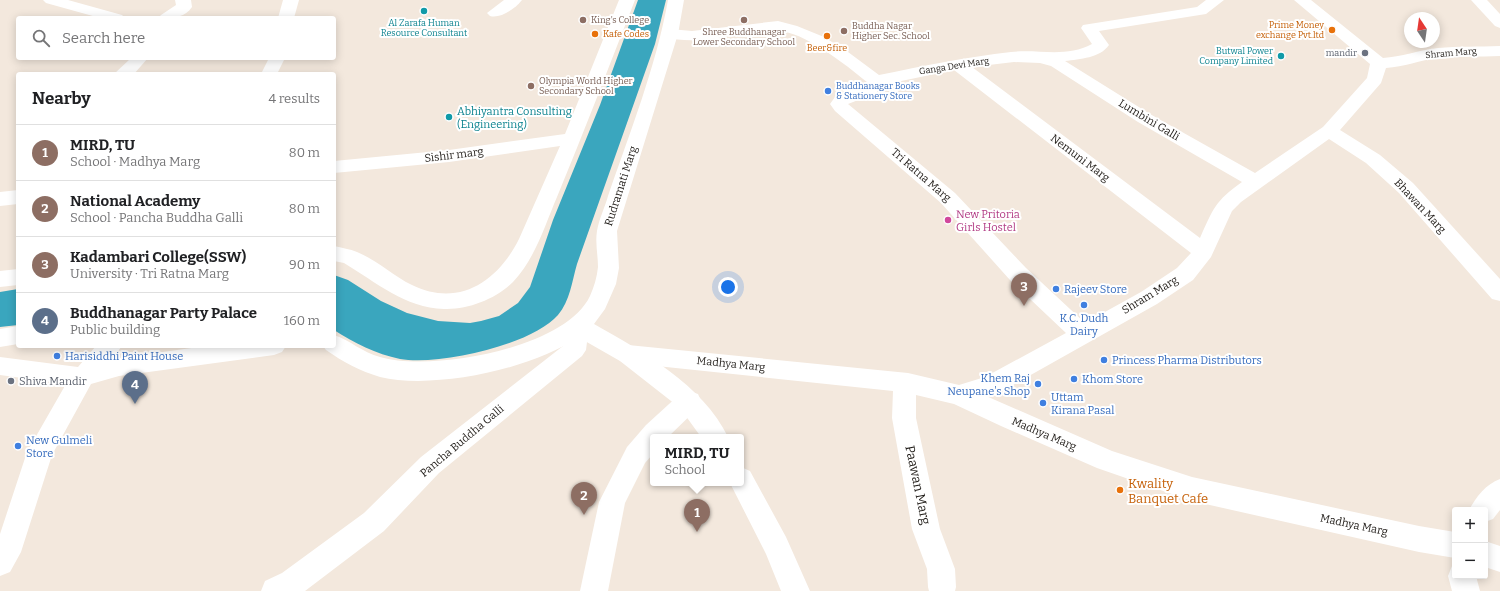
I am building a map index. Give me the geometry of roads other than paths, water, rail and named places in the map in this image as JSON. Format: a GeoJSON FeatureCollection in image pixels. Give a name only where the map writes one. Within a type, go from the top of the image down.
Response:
{"type":"FeatureCollection","features":[{"type":"Feature","properties":{"kind":"street"},"geometry":{"type":"LineString","coordinates":[[50,0],[110,16]]}},
{"type":"Feature","properties":{"kind":"street"},"geometry":{"type":"LineString","coordinates":[[169,16],[184,7],[183,0]]}},
{"type":"Feature","properties":{"kind":"street"},"geometry":{"type":"LineString","coordinates":[[287,16],[292,0]]}},
{"type":"Feature","properties":{"kind":"street"},"geometry":{"type":"LineString","coordinates":[[495,13],[514,0]]}},
{"type":"Feature","properties":{"kind":"street"},"geometry":{"type":"LineString","coordinates":[[336,254],[351,258],[397,288],[424,299],[444,301],[463,299],[480,294],[496,284],[506,275],[522,255],[573,138],[627,0]]}},
{"type":"Feature","properties":{"kind":"street","name":"Rudramati Marg"},"geometry":{"type":"LineString","coordinates":[[336,345],[352,357],[381,367],[414,371],[445,370],[479,364],[530,351],[552,342],[578,326],[595,307],[604,288],[609,269],[606,251],[607,231],[670,34],[676,0]]}},
{"type":"Feature","properties":{"kind":"street","name":"Ganga Devi Marg"},"geometry":{"type":"LineString","coordinates":[[876,81],[957,64],[1014,57],[1054,58],[1087,53],[1101,45],[1089,28],[1201,11],[1216,0]]}},
{"type":"Feature","properties":{"kind":"street"},"geometry":{"type":"LineString","coordinates":[[1302,0],[1379,63]]}},
{"type":"Feature","properties":{"kind":"street"},"geometry":{"type":"LineString","coordinates":[[1480,0],[1500,23]]}},
{"type":"Feature","properties":{"kind":"street"},"geometry":{"type":"LineString","coordinates":[[670,34],[692,36],[778,26],[791,28],[841,53],[876,81]]}},
{"type":"Feature","properties":{"kind":"street","name":"Shram Marg"},"geometry":{"type":"LineString","coordinates":[[959,395],[993,384],[1148,298],[1185,274],[1204,252],[1223,208],[1234,197],[1329,131],[1375,79],[1379,63],[1398,62],[1412,57],[1438,53],[1500,51]]}},
{"type":"Feature","properties":{"kind":"street","name":"Lumbini Galli"},"geometry":{"type":"LineString","coordinates":[[1042,58],[1057,64],[1144,118],[1256,182]]}},
{"type":"Feature","properties":{"kind":"street"},"geometry":{"type":"LineString","coordinates":[[125,72],[138,60]]}},
{"type":"Feature","properties":{"kind":"street"},"geometry":{"type":"LineString","coordinates":[[270,72],[276,60]]}},
{"type":"Feature","properties":{"kind":"street","name":"Nemuni Marg"},"geometry":{"type":"LineString","coordinates":[[957,64],[1204,252]]}},
{"type":"Feature","properties":{"kind":"street","name":"Tri Ratna Marg"},"geometry":{"type":"LineString","coordinates":[[876,81],[870,89],[841,101],[839,104],[841,107],[948,198],[1018,274],[1082,334]]}},
{"type":"Feature","properties":{"kind":"street","name":"Bhawan Marg"},"geometry":{"type":"LineString","coordinates":[[1329,131],[1373,159],[1406,188],[1500,293]]}},
{"type":"Feature","properties":{"kind":"street","name":"Sishir marg"},"geometry":{"type":"LineString","coordinates":[[336,167],[518,148],[573,138]]}},
{"type":"Feature","properties":{"kind":"street"},"geometry":{"type":"LineString","coordinates":[[0,199],[16,197]]}},
{"type":"Feature","properties":{"kind":"street"},"geometry":{"type":"LineString","coordinates":[[0,279],[16,277]]}},
{"type":"Feature","properties":{"kind":"street"},"geometry":{"type":"LineString","coordinates":[[578,326],[628,354],[689,401],[713,434]]}},
{"type":"Feature","properties":{"kind":"street","name":"Pancha Buddha Galli"},"geometry":{"type":"LineString","coordinates":[[275,591],[292,583],[374,522],[430,465],[574,350],[578,326]]}},
{"type":"Feature","properties":{"kind":"street"},"geometry":{"type":"LineString","coordinates":[[0,338],[16,335]]}},
{"type":"Feature","properties":{"kind":"street"},"geometry":{"type":"LineString","coordinates":[[0,562],[11,543],[40,452],[83,377],[108,348]]}},
{"type":"Feature","properties":{"kind":"street"},"geometry":{"type":"LineString","coordinates":[[0,366],[83,377],[119,367],[259,348]]}},
{"type":"Feature","properties":{"kind":"street","name":"Madhya Marg"},"geometry":{"type":"LineString","coordinates":[[628,354],[908,383],[959,395],[1010,419],[1106,460],[1192,489],[1420,539],[1452,544]]}},
{"type":"Feature","properties":{"kind":"street","name":"Paawan Marg"},"geometry":{"type":"LineString","coordinates":[[908,383],[904,393],[904,418],[926,529],[941,569],[942,586]]}},
{"type":"Feature","properties":{"kind":"street"},"geometry":{"type":"LineString","coordinates":[[654,434],[689,401]]}},
{"type":"Feature","properties":{"kind":"street"},"geometry":{"type":"LineString","coordinates":[[594,591],[612,502],[636,455],[650,439]]}},
{"type":"Feature","properties":{"kind":"street"},"geometry":{"type":"LineString","coordinates":[[744,485],[776,546],[796,591]]}},
{"type":"Feature","properties":{"kind":"street"},"geometry":{"type":"LineString","coordinates":[[1486,507],[1500,491]]}},
{"type":"Feature","properties":{"kind":"street"},"geometry":{"type":"LineString","coordinates":[[1488,555],[1500,559]]}},
{"type":"Feature","properties":{"kind":"street"},"geometry":{"type":"LineString","coordinates":[[1463,579],[1466,591]]}},
{"type":"Feature","properties":{"kind":"water"},"geometry":{"type":"Polygon","coordinates":[[[638,0],[666,0],[655,44],[577,264],[568,297],[558,315],[545,326],[528,336],[507,344],[484,351],[437,359],[417,360],[391,357],[366,348],[336,331],[336,276],[348,280],[381,301],[407,313],[438,321],[470,323],[481,321],[499,316],[518,303],[530,287],[553,220],[600,105],[638,0]]]}},
{"type":"Feature","properties":{"kind":"water"},"geometry":{"type":"Polygon","coordinates":[[[16,289],[16,325],[0,327],[0,292],[16,289]]]}},
{"type":"Feature","properties":{"kind":"place","name":"Al Zarafa Human Resource Consultant"},"geometry":{"type":"Point","coordinates":[424,11]}},
{"type":"Feature","properties":{"kind":"place","name":"King's College"},"geometry":{"type":"Point","coordinates":[583,20]}},
{"type":"Feature","properties":{"kind":"place","name":"Shree Buddhanagar Lower Secondary School"},"geometry":{"type":"Point","coordinates":[744,20]}},
{"type":"Feature","properties":{"kind":"place","name":"Prime Money exchange Pvt.ltd"},"geometry":{"type":"Point","coordinates":[1332,30]}},
{"type":"Feature","properties":{"kind":"place","name":"Buddha Nagar Higher Sec. School"},"geometry":{"type":"Point","coordinates":[844,31]}},
{"type":"Feature","properties":{"kind":"place","name":"Kafe Codes"},"geometry":{"type":"Point","coordinates":[595,34]}},
{"type":"Feature","properties":{"kind":"place","name":"Beer&fire"},"geometry":{"type":"Point","coordinates":[827,36]}},
{"type":"Feature","properties":{"kind":"place","name":"mandir"},"geometry":{"type":"Point","coordinates":[1365,53]}},
{"type":"Feature","properties":{"kind":"place","name":"Butwal Power Company Limited"},"geometry":{"type":"Point","coordinates":[1281,56]}},
{"type":"Feature","properties":{"kind":"place","name":"Olympia World Higher Secondary School"},"geometry":{"type":"Point","coordinates":[531,86]}},
{"type":"Feature","properties":{"kind":"place","name":"Buddhanagar Books & Stationery Store"},"geometry":{"type":"Point","coordinates":[828,91]}},
{"type":"Feature","properties":{"kind":"place","name":"Abhiyantra Consulting (Engineering)"},"geometry":{"type":"Point","coordinates":[449,117]}},
{"type":"Feature","properties":{"kind":"place","name":"New Pritoria Girls Hostel"},"geometry":{"type":"Point","coordinates":[948,220]}},
{"type":"Feature","properties":{"kind":"place","name":"Rajeev Store"},"geometry":{"type":"Point","coordinates":[1056,289]}},
{"type":"Feature","properties":{"kind":"place","name":"K.C. Dudh Dairy"},"geometry":{"type":"Point","coordinates":[1084,305]}},
{"type":"Feature","properties":{"kind":"place","name":"Kadambari College(SSW)"},"geometry":{"type":"Point","coordinates":[1024,306]}},
{"type":"Feature","properties":{"kind":"place","name":"Harisiddhi Paint House"},"geometry":{"type":"Point","coordinates":[57,356]}},
{"type":"Feature","properties":{"kind":"place","name":"Princess Pharma Distributors"},"geometry":{"type":"Point","coordinates":[1104,360]}},
{"type":"Feature","properties":{"kind":"place","name":"Khom Store"},"geometry":{"type":"Point","coordinates":[1074,379]}},
{"type":"Feature","properties":{"kind":"place","name":"Shiva Mandir"},"geometry":{"type":"Point","coordinates":[11,381]}},
{"type":"Feature","properties":{"kind":"place","name":"Khem Raj Neupane's Shop"},"geometry":{"type":"Point","coordinates":[1038,384]}},
{"type":"Feature","properties":{"kind":"place","name":"Uttam Kirana Pasal"},"geometry":{"type":"Point","coordinates":[1043,403]}},
{"type":"Feature","properties":{"kind":"place","name":"Buddhanagar Party Palace"},"geometry":{"type":"Point","coordinates":[135,404]}},
{"type":"Feature","properties":{"kind":"place","name":"New Gulmeli Store"},"geometry":{"type":"Point","coordinates":[18,446]}},
{"type":"Feature","properties":{"kind":"place","name":"Kwality Banquet Cafe"},"geometry":{"type":"Point","coordinates":[1120,490]}},
{"type":"Feature","properties":{"kind":"place","name":"National Academy"},"geometry":{"type":"Point","coordinates":[584,515]}},
{"type":"Feature","properties":{"kind":"place","name":"MIRD, TU"},"geometry":{"type":"Point","coordinates":[697,532]}}]}
